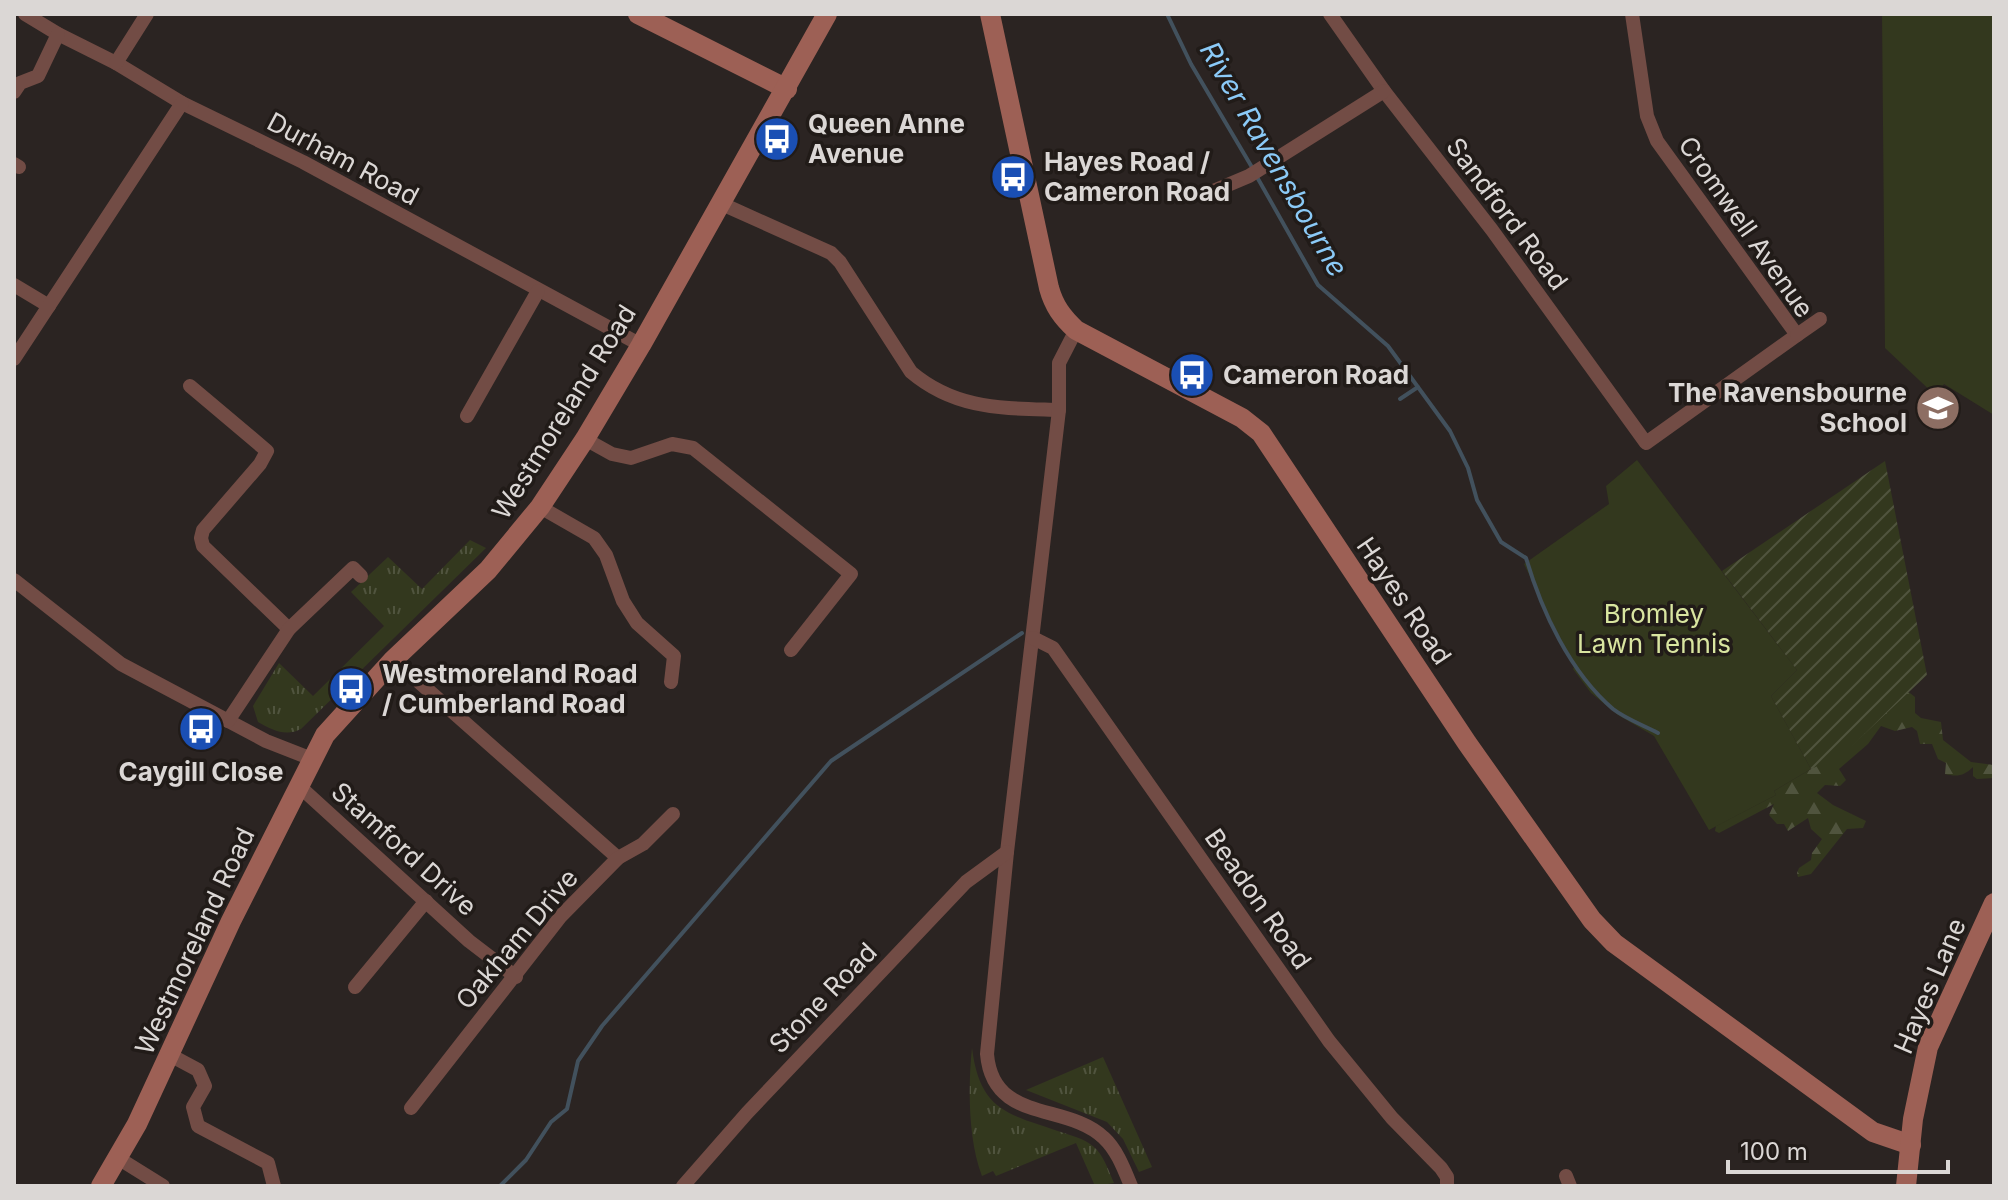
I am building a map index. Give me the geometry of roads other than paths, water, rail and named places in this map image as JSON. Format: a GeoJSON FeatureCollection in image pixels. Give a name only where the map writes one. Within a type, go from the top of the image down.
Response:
{"type":"FeatureCollection","features":[{"type":"Feature","properties":{"kind":"main road"},"geometry":{"type":"LineString","coordinates":[[638,14],[787,89]]}},
{"type":"Feature","properties":{"kind":"main road","name":"Westmoreland Road"},"geometry":{"type":"LineString","coordinates":[[101,1186],[170,1055],[231,921],[325,735],[393,660],[488,570],[540,507],[641,345],[827,14]]}},
{"type":"Feature","properties":{"kind":"main road","name":"Hayes Road"},"geometry":{"type":"LineString","coordinates":[[990,14],[1054,304],[1076,330],[1242,418],[1261,433],[1467,743],[1592,920],[1614,943],[1873,1132],[1911,1145]]}},
{"type":"Feature","properties":{"kind":"main road","name":"Hayes Lane"},"geometry":{"type":"LineString","coordinates":[[1906,1186],[1918,1087],[1928,1047],[1994,903]]}},
{"type":"Feature","properties":{"kind":"street","name":"Durham Road"},"geometry":{"type":"LineString","coordinates":[[25,14],[182,103],[303,162],[641,345]]}},
{"type":"Feature","properties":{"kind":"street"},"geometry":{"type":"LineString","coordinates":[[116,63],[147,14]]}},
{"type":"Feature","properties":{"kind":"street","name":"Sandford Road"},"geometry":{"type":"LineString","coordinates":[[1330,14],[1646,443]]}},
{"type":"Feature","properties":{"kind":"street","name":"Cromwell Avenue"},"geometry":{"type":"LineString","coordinates":[[1632,14],[1647,116],[1657,141],[1797,335],[1646,443]]}},
{"type":"Feature","properties":{"kind":"street"},"geometry":{"type":"LineString","coordinates":[[14,92],[20,83],[38,76],[58,34]]}},
{"type":"Feature","properties":{"kind":"street"},"geometry":{"type":"LineString","coordinates":[[1204,195],[1255,172],[1384,91]]}},
{"type":"Feature","properties":{"kind":"street"},"geometry":{"type":"LineString","coordinates":[[14,359],[182,103]]}},
{"type":"Feature","properties":{"kind":"street"},"geometry":{"type":"LineString","coordinates":[[722,204],[831,253],[840,262],[911,372],[926,385],[974,405],[1059,410]]}},
{"type":"Feature","properties":{"kind":"street"},"geometry":{"type":"LineString","coordinates":[[14,285],[49,306]]}},
{"type":"Feature","properties":{"kind":"street"},"geometry":{"type":"LineString","coordinates":[[467,416],[538,291]]}},
{"type":"Feature","properties":{"kind":"street"},"geometry":{"type":"LineString","coordinates":[[1797,335],[1820,319]]}},
{"type":"Feature","properties":{"kind":"street"},"geometry":{"type":"LineString","coordinates":[[1076,330],[1059,363],[1059,410],[1007,852],[987,1054],[990,1074],[997,1085],[1022,1105],[1089,1127],[1104,1138],[1116,1153],[1131,1186]]}},
{"type":"Feature","properties":{"kind":"street"},"geometry":{"type":"LineString","coordinates":[[190,386],[267,451],[260,464],[203,530],[203,546],[289,629]]}},
{"type":"Feature","properties":{"kind":"street"},"geometry":{"type":"LineString","coordinates":[[585,439],[612,454],[631,458],[672,444],[693,448],[851,574],[791,650]]}},
{"type":"Feature","properties":{"kind":"street"},"geometry":{"type":"LineString","coordinates":[[540,507],[594,538],[606,555],[623,601],[637,623],[674,656],[671,682]]}},
{"type":"Feature","properties":{"kind":"street"},"geometry":{"type":"LineString","coordinates":[[228,721],[289,629],[353,568],[361,576]]}},
{"type":"Feature","properties":{"kind":"street"},"geometry":{"type":"LineString","coordinates":[[14,580],[121,664],[266,741],[312,759]]}},
{"type":"Feature","properties":{"kind":"street","name":"Beadon Road"},"geometry":{"type":"LineString","coordinates":[[1033,638],[1053,648],[1329,1041],[1392,1118],[1441,1168],[1447,1177],[1447,1186]]}},
{"type":"Feature","properties":{"kind":"street"},"geometry":{"type":"LineString","coordinates":[[419,682],[618,858]]}},
{"type":"Feature","properties":{"kind":"street","name":"Stamford Drive"},"geometry":{"type":"LineString","coordinates":[[299,786],[469,941],[516,977]]}},
{"type":"Feature","properties":{"kind":"street","name":"Oakham Drive"},"geometry":{"type":"LineString","coordinates":[[411,1108],[561,916],[618,858],[643,844],[673,814]]}},
{"type":"Feature","properties":{"kind":"street","name":"Stone Road"},"geometry":{"type":"LineString","coordinates":[[683,1186],[747,1113],[966,882],[1007,852]]}},
{"type":"Feature","properties":{"kind":"street"},"geometry":{"type":"LineString","coordinates":[[355,987],[426,901]]}},
{"type":"Feature","properties":{"kind":"street"},"geometry":{"type":"LineString","coordinates":[[170,1055],[198,1070],[205,1086],[193,1107],[198,1126],[268,1163],[274,1186]]}},
{"type":"Feature","properties":{"kind":"street"},"geometry":{"type":"LineString","coordinates":[[118,1158],[163,1186]]}},
{"type":"Feature","properties":{"kind":"waterway","name":"River Ravensbourne"},"geometry":{"type":"LineString","coordinates":[[1167,14],[1191,64],[1253,169]]}},
{"type":"Feature","properties":{"kind":"waterway","name":"River Ravensbourne"},"geometry":{"type":"LineString","coordinates":[[1257,177],[1318,285],[1388,346],[1450,431],[1468,468],[1477,500],[1501,542],[1526,558],[1549,620],[1571,659],[1613,709],[1658,733]]}},
{"type":"Feature","properties":{"kind":"waterway"},"geometry":{"type":"LineString","coordinates":[[1400,399],[1418,387]]}},
{"type":"Feature","properties":{"kind":"waterway"},"geometry":{"type":"LineString","coordinates":[[500,1186],[526,1160],[551,1122],[567,1109],[578,1061],[602,1026],[831,761],[1022,633]]}},
{"type":"Feature","properties":{"kind":"place","name":"Queen Anne Avenue"},"geometry":{"type":"Point","coordinates":[777,139]}},
{"type":"Feature","properties":{"kind":"place","name":"Hayes Road / Cameron Road"},"geometry":{"type":"Point","coordinates":[1013,177]}},
{"type":"Feature","properties":{"kind":"place","name":"Cameron Road"},"geometry":{"type":"Point","coordinates":[1192,375]}},
{"type":"Feature","properties":{"kind":"place","name":"The Ravensbourne School"},"geometry":{"type":"Point","coordinates":[1938,408]}},
{"type":"Feature","properties":{"kind":"place","name":"Westmoreland Road / Cumberland Road"},"geometry":{"type":"Point","coordinates":[351,689]}},
{"type":"Feature","properties":{"kind":"place","name":"Caygill Close"},"geometry":{"type":"Point","coordinates":[201,729]}},
{"type":"Feature","properties":{"kind":"park label","name":"Bromley Lawn Tennis"},"geometry":{"type":"Point","coordinates":[1654,629]}}]}
